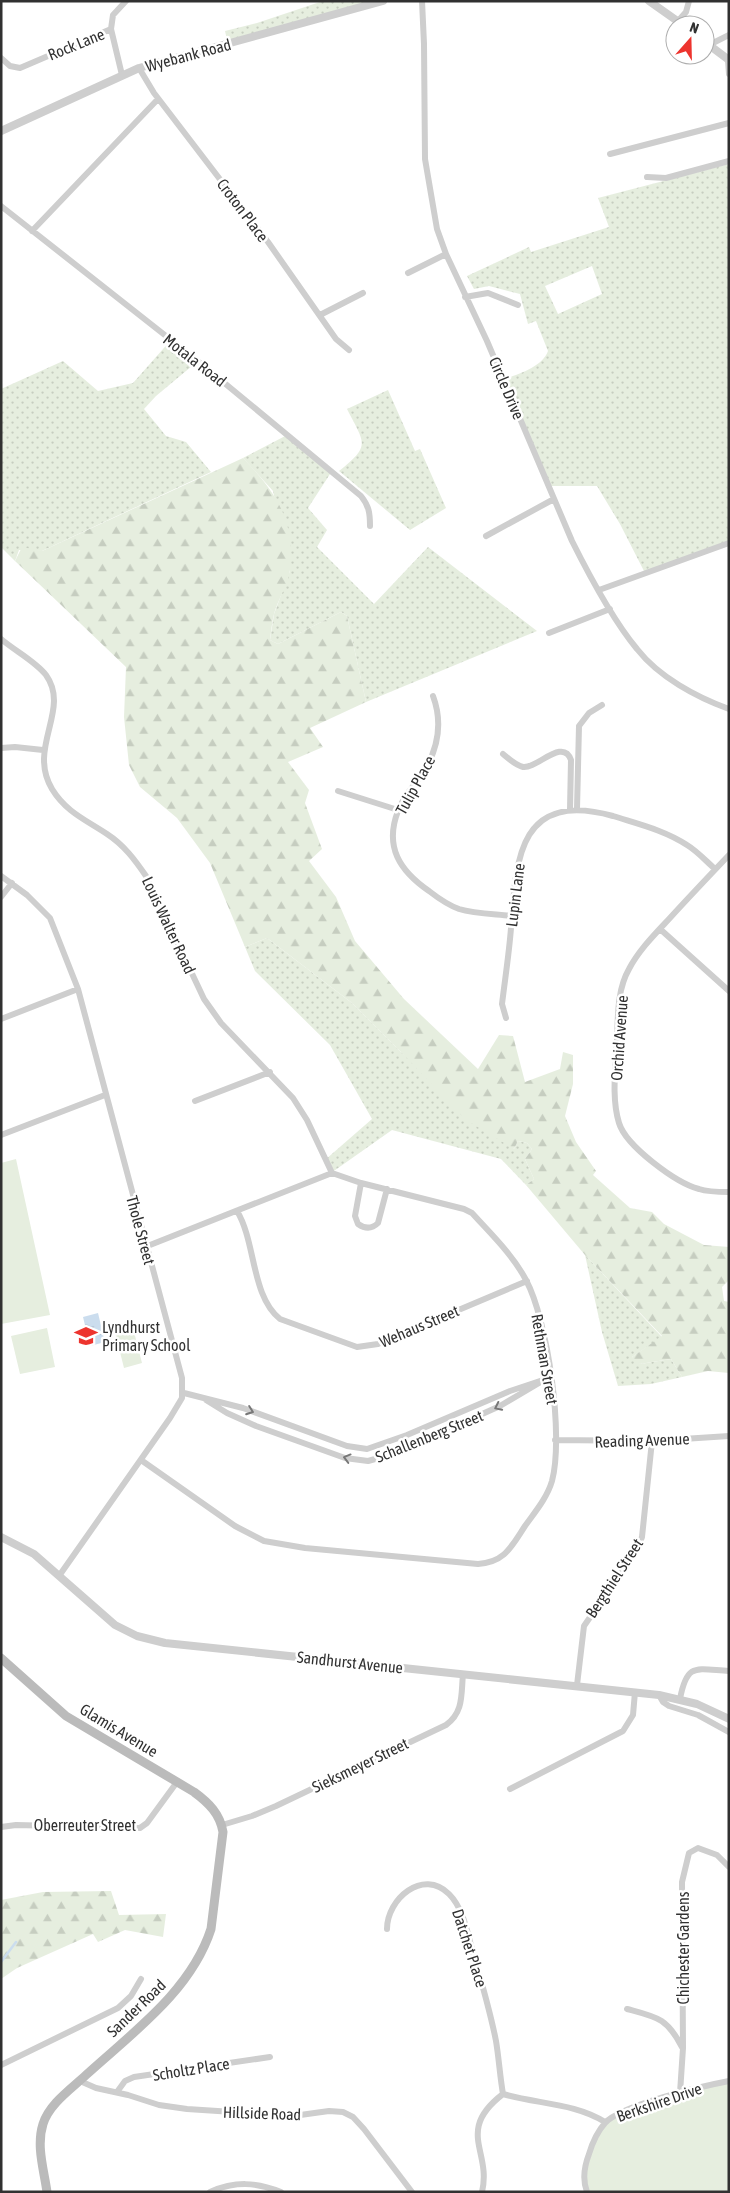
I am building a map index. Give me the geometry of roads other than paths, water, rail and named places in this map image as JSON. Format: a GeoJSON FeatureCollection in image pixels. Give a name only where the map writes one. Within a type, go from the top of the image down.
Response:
{"type":"FeatureCollection","features":[{"type":"Feature","properties":{"kind":"main road","name":"Glamis Avenue"},"geometry":{"type":"LineString","coordinates":[[1,1658],[66,1716],[206,1801],[216,1812],[222,1825]]}},
{"type":"Feature","properties":{"kind":"main road","name":"Sander Road"},"geometry":{"type":"LineString","coordinates":[[48,2192],[40,2144],[42,2128],[47,2114],[171,1996],[188,1976],[208,1940],[214,1914],[223,1845],[222,1825]]}},
{"type":"Feature","properties":{"kind":"street"},"geometry":{"type":"LineString","coordinates":[[111,29],[113,15],[126,1]]}},
{"type":"Feature","properties":{"kind":"street","name":"Wyebank Road"},"geometry":{"type":"LineString","coordinates":[[1,130],[139,68],[383,1]]}},
{"type":"Feature","properties":{"kind":"street","name":"Circle Drive"},"geometry":{"type":"LineString","coordinates":[[422,1],[425,160],[437,229],[446,254],[487,341],[584,566],[610,609],[637,650],[646,659],[684,687],[729,709]]}},
{"type":"Feature","properties":{"kind":"street"},"geometry":{"type":"LineString","coordinates":[[649,1],[669,15]]}},
{"type":"Feature","properties":{"kind":"street"},"geometry":{"type":"LineString","coordinates":[[684,15],[689,1]]}},
{"type":"Feature","properties":{"kind":"street","name":"Rock Lane"},"geometry":{"type":"LineString","coordinates":[[1,58],[10,66],[20,68],[111,29],[122,75]]}},
{"type":"Feature","properties":{"kind":"street"},"geometry":{"type":"LineString","coordinates":[[715,40],[729,35]]}},
{"type":"Feature","properties":{"kind":"street"},"geometry":{"type":"LineString","coordinates":[[715,49],[728,60],[729,74]]}},
{"type":"Feature","properties":{"kind":"street","name":"Croton Place"},"geometry":{"type":"LineString","coordinates":[[139,68],[158,99],[207,161],[336,338],[349,350]]}},
{"type":"Feature","properties":{"kind":"street"},"geometry":{"type":"LineString","coordinates":[[32,231],[158,99]]}},
{"type":"Feature","properties":{"kind":"street"},"geometry":{"type":"LineString","coordinates":[[610,154],[729,123]]}},
{"type":"Feature","properties":{"kind":"street"},"geometry":{"type":"LineString","coordinates":[[647,177],[666,178],[729,161]]}},
{"type":"Feature","properties":{"kind":"street","name":"Motala Road"},"geometry":{"type":"LineString","coordinates":[[1,206],[199,362],[361,496],[370,512],[370,526]]}},
{"type":"Feature","properties":{"kind":"street"},"geometry":{"type":"LineString","coordinates":[[408,273],[446,254]]}},
{"type":"Feature","properties":{"kind":"street"},"geometry":{"type":"LineString","coordinates":[[320,314],[363,293]]}},
{"type":"Feature","properties":{"kind":"street"},"geometry":{"type":"LineString","coordinates":[[465,296],[488,293],[518,305]]}},
{"type":"Feature","properties":{"kind":"street"},"geometry":{"type":"LineString","coordinates":[[486,536],[554,499]]}},
{"type":"Feature","properties":{"kind":"street"},"geometry":{"type":"LineString","coordinates":[[599,590],[729,543]]}},
{"type":"Feature","properties":{"kind":"street"},"geometry":{"type":"LineString","coordinates":[[550,632],[610,609]]}},
{"type":"Feature","properties":{"kind":"street","name":"Louis Walter Road"},"geometry":{"type":"LineString","coordinates":[[1,639],[44,673],[50,682],[55,701],[43,750],[49,782],[59,800],[75,815],[108,835],[129,853],[138,864],[146,876],[204,999],[221,1023],[293,1098],[307,1120],[332,1173]]}},
{"type":"Feature","properties":{"kind":"street","name":"Tulip Place"},"geometry":{"type":"LineString","coordinates":[[433,696],[439,718],[435,748],[423,773],[406,795],[398,810],[392,843],[402,868],[414,880],[448,904],[459,909],[512,916]]}},
{"type":"Feature","properties":{"kind":"street"},"geometry":{"type":"LineString","coordinates":[[574,810],[579,726],[588,713],[602,705]]}},
{"type":"Feature","properties":{"kind":"street"},"geometry":{"type":"LineString","coordinates":[[1,748],[15,747],[43,750]]}},
{"type":"Feature","properties":{"kind":"street"},"geometry":{"type":"LineString","coordinates":[[503,754],[516,764],[524,767],[531,766],[556,753],[564,751],[568,754],[571,760],[574,810]]}},
{"type":"Feature","properties":{"kind":"street"},"geometry":{"type":"LineString","coordinates":[[338,791],[398,810]]}},
{"type":"Feature","properties":{"kind":"street","name":"Lupin Lane"},"geometry":{"type":"LineString","coordinates":[[506,1018],[502,1004],[517,866],[525,841],[541,821],[554,813],[574,810],[607,815],[658,830],[688,845],[715,870]]}},
{"type":"Feature","properties":{"kind":"street","name":"Orchid Avenue"},"geometry":{"type":"LineString","coordinates":[[729,855],[660,929],[635,958],[628,970],[620,992],[615,1084],[616,1114],[628,1140],[644,1155],[679,1180],[699,1190],[729,1192]]}},
{"type":"Feature","properties":{"kind":"street","name":"Thole Street"},"geometry":{"type":"LineString","coordinates":[[1,876],[12,883],[50,918],[78,989],[145,1247],[180,1369],[184,1393]]}},
{"type":"Feature","properties":{"kind":"street"},"geometry":{"type":"LineString","coordinates":[[1,897],[12,883]]}},
{"type":"Feature","properties":{"kind":"street"},"geometry":{"type":"LineString","coordinates":[[660,929],[729,991]]}},
{"type":"Feature","properties":{"kind":"street"},"geometry":{"type":"LineString","coordinates":[[1,1019],[78,989]]}},
{"type":"Feature","properties":{"kind":"street"},"geometry":{"type":"LineString","coordinates":[[195,1101],[270,1072]]}},
{"type":"Feature","properties":{"kind":"street"},"geometry":{"type":"LineString","coordinates":[[1,1136],[105,1095]]}},
{"type":"Feature","properties":{"kind":"street"},"geometry":{"type":"LineString","coordinates":[[145,1247],[332,1173]]}},
{"type":"Feature","properties":{"kind":"street","name":"Rethman Street"},"geometry":{"type":"LineString","coordinates":[[140,1460],[235,1526],[264,1541],[296,1546],[478,1564],[494,1562],[507,1552],[542,1502],[552,1478],[556,1440],[552,1376],[536,1308],[527,1281],[511,1256],[472,1213],[461,1208],[361,1183],[332,1173]]}},
{"type":"Feature","properties":{"kind":"street"},"geometry":{"type":"LineString","coordinates":[[361,1183],[355,1216],[358,1224],[365,1228],[371,1228],[378,1223],[387,1189]]}},
{"type":"Feature","properties":{"kind":"street","name":"Wehaus Street"},"geometry":{"type":"LineString","coordinates":[[237,1211],[244,1225],[264,1298],[273,1313],[280,1319],[357,1347],[378,1344],[527,1281]]}},
{"type":"Feature","properties":{"kind":"street","name":"Schallenberg Street"},"geometry":{"type":"LineString","coordinates":[[203,1398],[227,1413],[256,1426],[345,1458],[368,1461],[393,1454],[500,1406],[552,1376]]}},
{"type":"Feature","properties":{"kind":"street","name":"Schallenberg Street"},"geometry":{"type":"LineString","coordinates":[[184,1393],[243,1408],[347,1446],[367,1449],[407,1435],[510,1391],[540,1382]]}},
{"type":"Feature","properties":{"kind":"street"},"geometry":{"type":"LineString","coordinates":[[59,1576],[170,1418],[184,1393]]}},
{"type":"Feature","properties":{"kind":"street","name":"Reading Avenue"},"geometry":{"type":"LineString","coordinates":[[556,1440],[652,1442],[729,1436]]}},
{"type":"Feature","properties":{"kind":"street","name":"Bergthiel Street"},"geometry":{"type":"LineString","coordinates":[[577,1685],[584,1626],[637,1549],[642,1537],[652,1442]]}},
{"type":"Feature","properties":{"kind":"street","name":"Sandhurst Avenue"},"geometry":{"type":"LineString","coordinates":[[1,1537],[28,1550],[114,1625],[131,1634],[148,1639],[165,1643],[659,1694],[680,1699],[729,1719]]}},
{"type":"Feature","properties":{"kind":"street"},"geometry":{"type":"LineString","coordinates":[[680,1699],[684,1680],[694,1670],[729,1671]]}},
{"type":"Feature","properties":{"kind":"street","name":"Sieksmeyer Street"},"geometry":{"type":"LineString","coordinates":[[222,1825],[276,1806],[446,1725],[453,1720],[460,1709],[463,1674]]}},
{"type":"Feature","properties":{"kind":"street"},"geometry":{"type":"LineString","coordinates":[[510,1789],[623,1731],[633,1715],[635,1692]]}},
{"type":"Feature","properties":{"kind":"street"},"geometry":{"type":"LineString","coordinates":[[659,1694],[663,1702],[669,1706],[698,1715],[729,1732]]}},
{"type":"Feature","properties":{"kind":"street","name":"Oberreuter Street"},"geometry":{"type":"LineString","coordinates":[[1,1827],[16,1825],[140,1828],[153,1816],[177,1782]]}},
{"type":"Feature","properties":{"kind":"street","name":"Chichester Gardens"},"geometry":{"type":"LineString","coordinates":[[680,2093],[683,2048],[682,1882],[687,1858],[694,1849],[705,1849],[717,1855],[729,1867]]}},
{"type":"Feature","properties":{"kind":"street","name":"Datchet Place"},"geometry":{"type":"LineString","coordinates":[[387,1929],[389,1913],[396,1900],[405,1892],[416,1886],[427,1884],[440,1888],[449,1894],[464,1921],[489,2010],[503,2094]]}},
{"type":"Feature","properties":{"kind":"street"},"geometry":{"type":"LineString","coordinates":[[1,2065],[118,2008],[131,1996],[141,1979]]}},
{"type":"Feature","properties":{"kind":"street"},"geometry":{"type":"LineString","coordinates":[[627,2009],[666,2022],[683,2048]]}},
{"type":"Feature","properties":{"kind":"street","name":"Scholtz Place"},"geometry":{"type":"LineString","coordinates":[[117,2092],[125,2081],[134,2077],[270,2057]]}},
{"type":"Feature","properties":{"kind":"street","name":"Hillside Road"},"geometry":{"type":"LineString","coordinates":[[80,2081],[96,2088],[117,2092],[159,2105],[293,2116],[329,2111],[343,2112],[353,2117],[364,2129],[412,2192]]}},
{"type":"Feature","properties":{"kind":"street","name":"Berkshire Drive"},"geometry":{"type":"LineString","coordinates":[[587,2192],[584,2181],[585,2164],[593,2141],[605,2122],[618,2113],[680,2093],[729,2082]]}},
{"type":"Feature","properties":{"kind":"street"},"geometry":{"type":"LineString","coordinates":[[482,2192],[484,2177],[477,2130],[490,2106],[503,2094],[572,2108],[605,2122]]}},
{"type":"Feature","properties":{"kind":"street"},"geometry":{"type":"LineString","coordinates":[[210,2192],[231,2184],[248,2183],[264,2185],[281,2192]]}},
{"type":"Feature","properties":{"kind":"water"},"geometry":{"type":"Polygon","coordinates":[[[98,1313],[105,1342],[90,1346],[83,1317],[98,1313]]]}},
{"type":"Feature","properties":{"kind":"waterway"},"geometry":{"type":"LineString","coordinates":[[1,1962],[16,1942]]}},
{"type":"Feature","properties":{"kind":"place","name":"Lyndhurst Primary School"},"geometry":{"type":"Point","coordinates":[86,1336]}}]}
